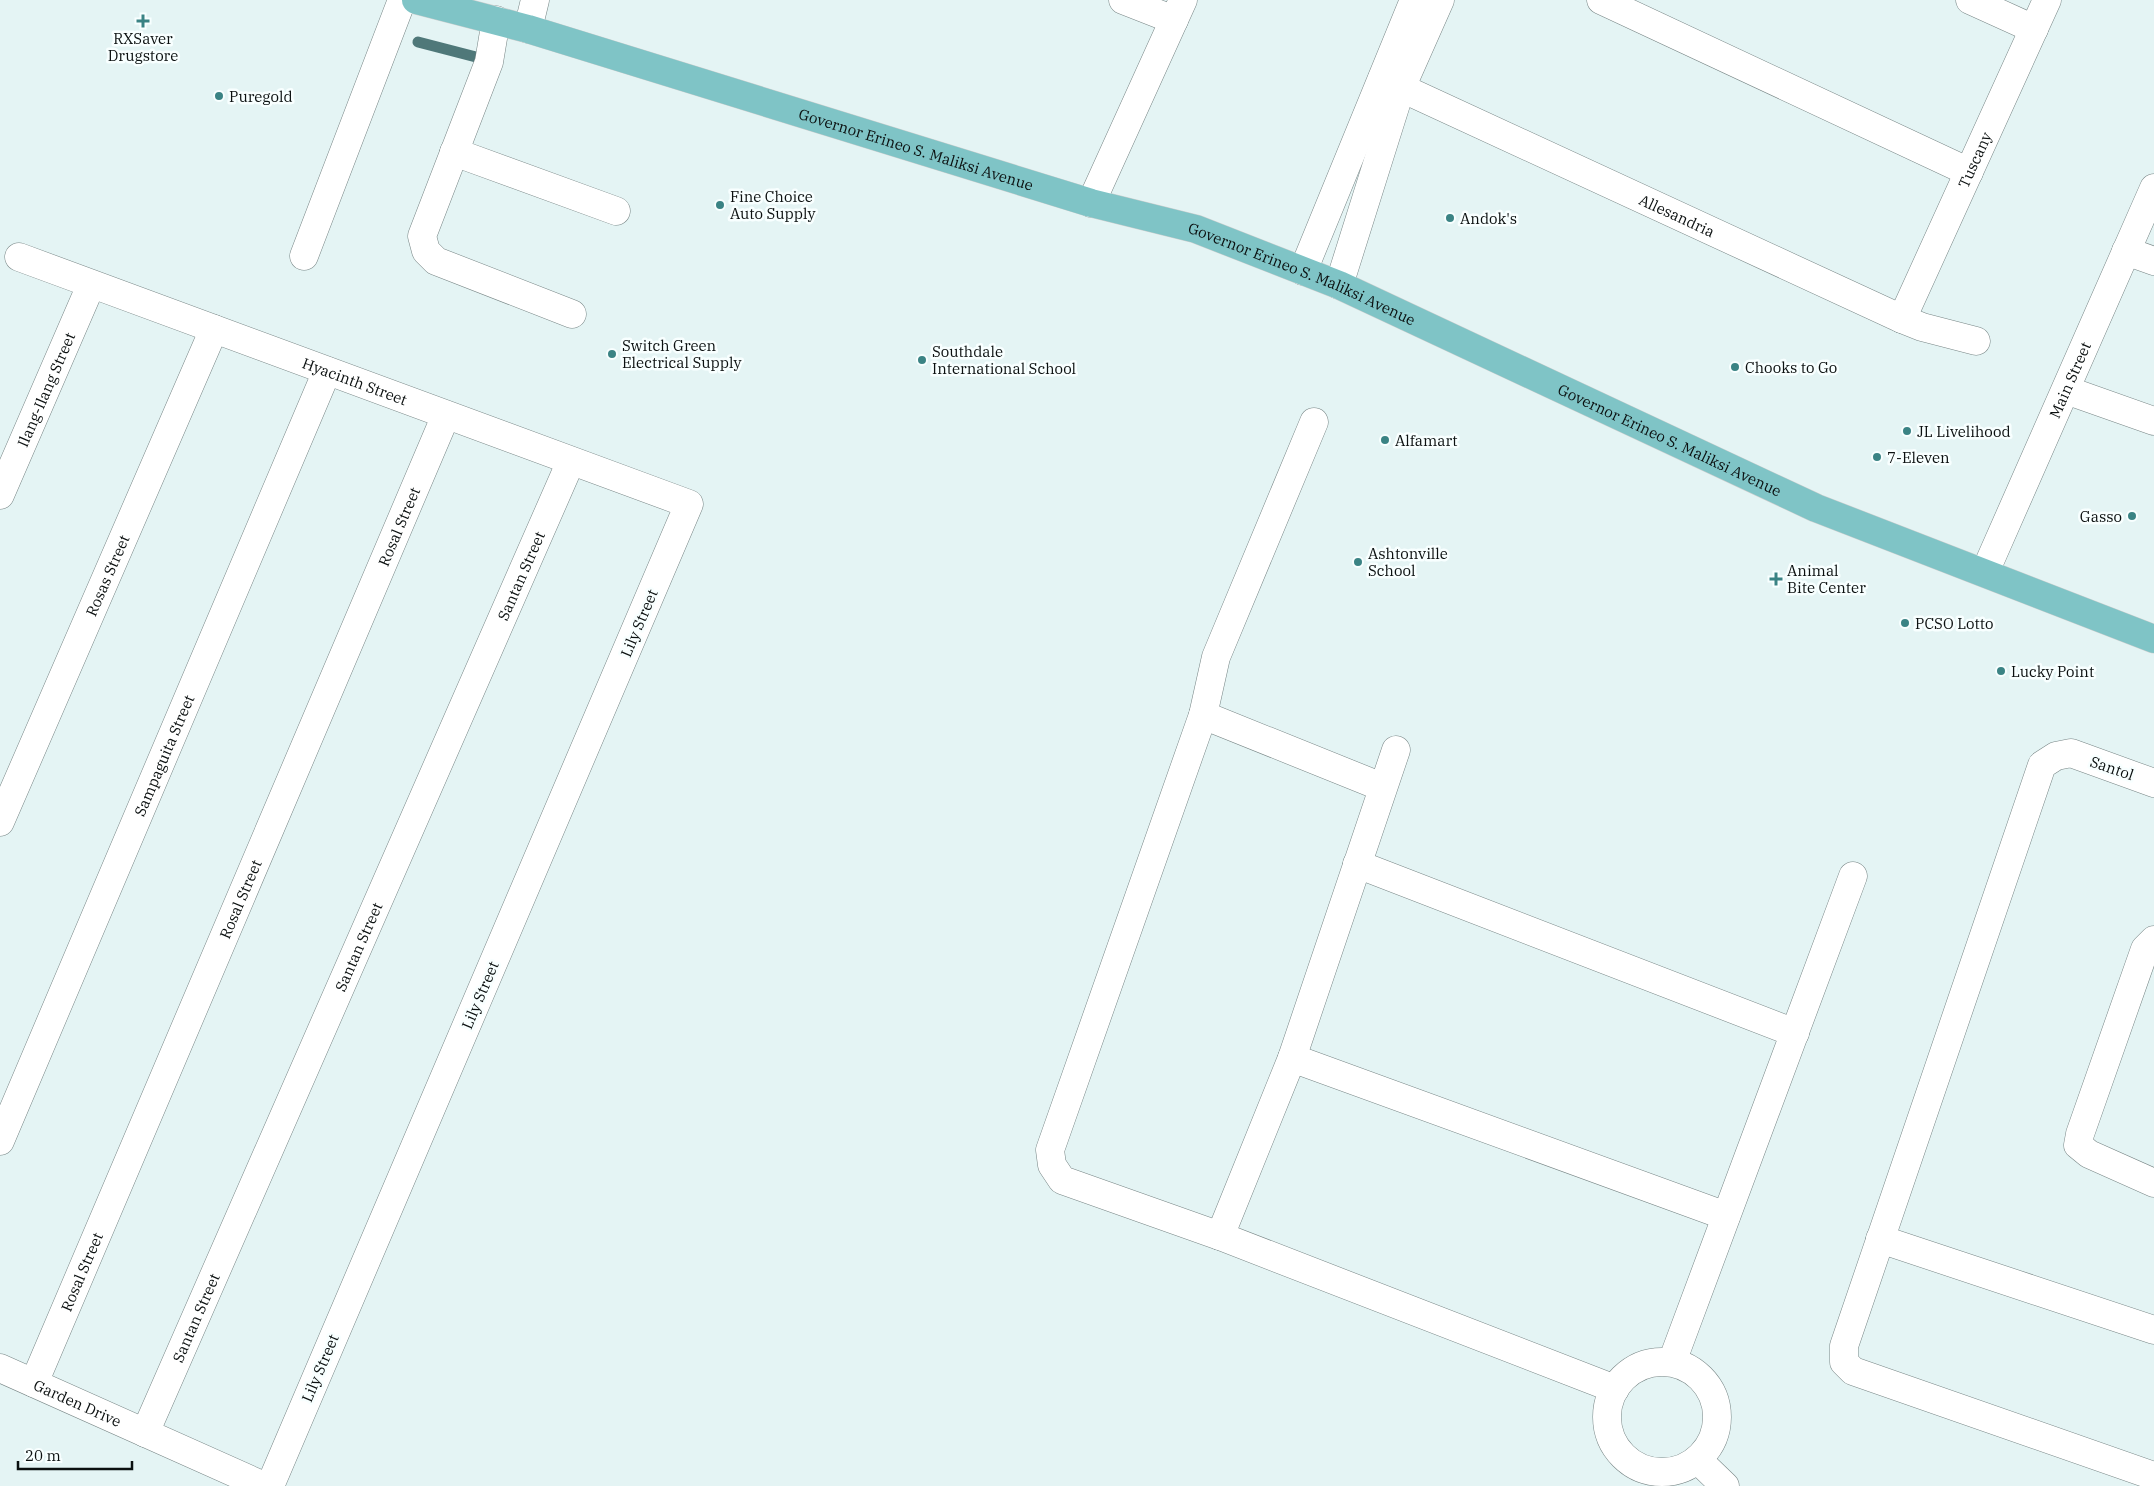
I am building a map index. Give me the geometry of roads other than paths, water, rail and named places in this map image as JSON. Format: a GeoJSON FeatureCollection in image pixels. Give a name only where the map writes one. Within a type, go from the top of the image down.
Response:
{"type":"FeatureCollection","features":[{"type":"Feature","properties":{"kind":"main road","name":"Governor Erineo S. Maliksi Avenue"},"geometry":{"type":"LineString","coordinates":[[416,0],[528,29],[1091,203],[1196,229],[1339,285],[1816,508],[2154,639]]}},
{"type":"Feature","properties":{"kind":"street"},"geometry":{"type":"LineString","coordinates":[[304,256],[402,0]]}},
{"type":"Feature","properties":{"kind":"street"},"geometry":{"type":"LineString","coordinates":[[528,29],[535,0]]}},
{"type":"Feature","properties":{"kind":"street"},"geometry":{"type":"LineString","coordinates":[[1091,203],[1178,10],[1123,0]]}},
{"type":"Feature","properties":{"kind":"street"},"geometry":{"type":"LineString","coordinates":[[1339,285],[1414,0]]}},
{"type":"Feature","properties":{"kind":"street"},"geometry":{"type":"LineString","coordinates":[[1303,271],[1391,83],[1440,0]]}},
{"type":"Feature","properties":{"kind":"street"},"geometry":{"type":"LineString","coordinates":[[1601,0],[1969,172]]}},
{"type":"Feature","properties":{"kind":"street"},"geometry":{"type":"LineString","coordinates":[[1970,0],[2034,29]]}},
{"type":"Feature","properties":{"kind":"street","name":"Tuscany"},"geometry":{"type":"LineString","coordinates":[[1902,319],[2047,0]]}},
{"type":"Feature","properties":{"kind":"street"},"geometry":{"type":"LineString","coordinates":[[496,20],[489,62],[422,236],[426,251],[436,261],[572,314]]}},
{"type":"Feature","properties":{"kind":"street","name":"Allesandria"},"geometry":{"type":"LineString","coordinates":[[1391,83],[1902,319],[1922,327],[1976,342]]}},
{"type":"Feature","properties":{"kind":"street"},"geometry":{"type":"LineString","coordinates":[[454,152],[616,211]]}},
{"type":"Feature","properties":{"kind":"street","name":"Main Street"},"geometry":{"type":"LineString","coordinates":[[1985,572],[2154,188]]}},
{"type":"Feature","properties":{"kind":"street"},"geometry":{"type":"LineString","coordinates":[[2126,251],[2154,261]]}},
{"type":"Feature","properties":{"kind":"street","name":"Hyacinth Street"},"geometry":{"type":"LineString","coordinates":[[19,258],[690,504]]}},
{"type":"Feature","properties":{"kind":"street","name":"Ilang-Ilang Street"},"geometry":{"type":"LineString","coordinates":[[0,495],[8,452],[91,285]]}},
{"type":"Feature","properties":{"kind":"street","name":"Rosas Street"},"geometry":{"type":"LineString","coordinates":[[0,822],[214,329]]}},
{"type":"Feature","properties":{"kind":"street","name":"Sampaguita Street"},"geometry":{"type":"LineString","coordinates":[[0,1141],[327,371]]}},
{"type":"Feature","properties":{"kind":"street"},"geometry":{"type":"LineString","coordinates":[[2066,390],[2154,421]]}},
{"type":"Feature","properties":{"kind":"street","name":"Rosal Street"},"geometry":{"type":"LineString","coordinates":[[34,1383],[446,414]]}},
{"type":"Feature","properties":{"kind":"street"},"geometry":{"type":"LineString","coordinates":[[1314,422],[1216,657],[1203,716],[1050,1150],[1052,1165],[1062,1180],[1220,1236],[1614,1389]]}},
{"type":"Feature","properties":{"kind":"street","name":"Santan Street"},"geometry":{"type":"LineString","coordinates":[[145,1433],[571,461]]}},
{"type":"Feature","properties":{"kind":"street","name":"Lily Street"},"geometry":{"type":"LineString","coordinates":[[270,1486],[690,504]]}},
{"type":"Feature","properties":{"kind":"street"},"geometry":{"type":"LineString","coordinates":[[1203,716],[1382,787]]}},
{"type":"Feature","properties":{"kind":"street"},"geometry":{"type":"LineString","coordinates":[[1220,1236],[1292,1058],[1396,750]]}},
{"type":"Feature","properties":{"kind":"street","name":"Santol"},"geometry":{"type":"LineString","coordinates":[[1880,1239],[2042,765],[2056,756],[2071,753],[2154,782]]}},
{"type":"Feature","properties":{"kind":"street"},"geometry":{"type":"LineString","coordinates":[[1357,864],[1795,1033]]}},
{"type":"Feature","properties":{"kind":"street"},"geometry":{"type":"LineString","coordinates":[[1672,1362],[1853,876]]}},
{"type":"Feature","properties":{"kind":"street"},"geometry":{"type":"LineString","coordinates":[[2154,940],[2145,949],[2080,1134],[2078,1145],[2089,1154],[2154,1183]]}},
{"type":"Feature","properties":{"kind":"street"},"geometry":{"type":"LineString","coordinates":[[1292,1058],[1726,1216]]}},
{"type":"Feature","properties":{"kind":"street"},"geometry":{"type":"LineString","coordinates":[[2154,1330],[1880,1239],[1844,1346],[1844,1362],[1853,1371],[2154,1475]]}},
{"type":"Feature","properties":{"kind":"street"},"geometry":{"type":"LineString","coordinates":[[1655,1362],[1672,1362],[1688,1368],[1703,1379],[1713,1394],[1718,1411],[1717,1430],[1710,1446],[1698,1460],[1683,1469],[1666,1473],[1649,1472],[1633,1465],[1620,1454],[1611,1439],[1607,1422],[1608,1405],[1614,1389],[1625,1376],[1639,1367],[1655,1362]]}},
{"type":"Feature","properties":{"kind":"street","name":"Garden Drive"},"geometry":{"type":"LineString","coordinates":[[0,1368],[264,1486]]}},
{"type":"Feature","properties":{"kind":"street"},"geometry":{"type":"LineString","coordinates":[[1698,1460],[1725,1486]]}},
{"type":"Feature","properties":{"kind":"waterway"},"geometry":{"type":"LineString","coordinates":[[418,42],[476,57]]}},
{"type":"Feature","properties":{"kind":"place","name":"RXSaver Drugstore"},"geometry":{"type":"Point","coordinates":[143,21]}},
{"type":"Feature","properties":{"kind":"place","name":"Puregold"},"geometry":{"type":"Point","coordinates":[219,96]}},
{"type":"Feature","properties":{"kind":"place","name":"Fine Choice Auto Supply"},"geometry":{"type":"Point","coordinates":[720,205]}},
{"type":"Feature","properties":{"kind":"place","name":"Andok's"},"geometry":{"type":"Point","coordinates":[1450,218]}},
{"type":"Feature","properties":{"kind":"place","name":"Switch Green Electrical Supply"},"geometry":{"type":"Point","coordinates":[612,354]}},
{"type":"Feature","properties":{"kind":"place","name":"Southdale International School"},"geometry":{"type":"Point","coordinates":[922,360]}},
{"type":"Feature","properties":{"kind":"place","name":"Chooks to Go"},"geometry":{"type":"Point","coordinates":[1735,367]}},
{"type":"Feature","properties":{"kind":"place","name":"JL Livelihood"},"geometry":{"type":"Point","coordinates":[1907,431]}},
{"type":"Feature","properties":{"kind":"place","name":"Alfamart"},"geometry":{"type":"Point","coordinates":[1385,440]}},
{"type":"Feature","properties":{"kind":"place","name":"7-Eleven"},"geometry":{"type":"Point","coordinates":[1877,457]}},
{"type":"Feature","properties":{"kind":"place","name":"Gasso"},"geometry":{"type":"Point","coordinates":[2132,516]}},
{"type":"Feature","properties":{"kind":"place","name":"Ashtonville School"},"geometry":{"type":"Point","coordinates":[1358,562]}},
{"type":"Feature","properties":{"kind":"place","name":"Animal Bite Center"},"geometry":{"type":"Point","coordinates":[1776,579]}},
{"type":"Feature","properties":{"kind":"place","name":"PCSO Lotto"},"geometry":{"type":"Point","coordinates":[1905,623]}},
{"type":"Feature","properties":{"kind":"place","name":"Lucky Point"},"geometry":{"type":"Point","coordinates":[2001,671]}}]}
